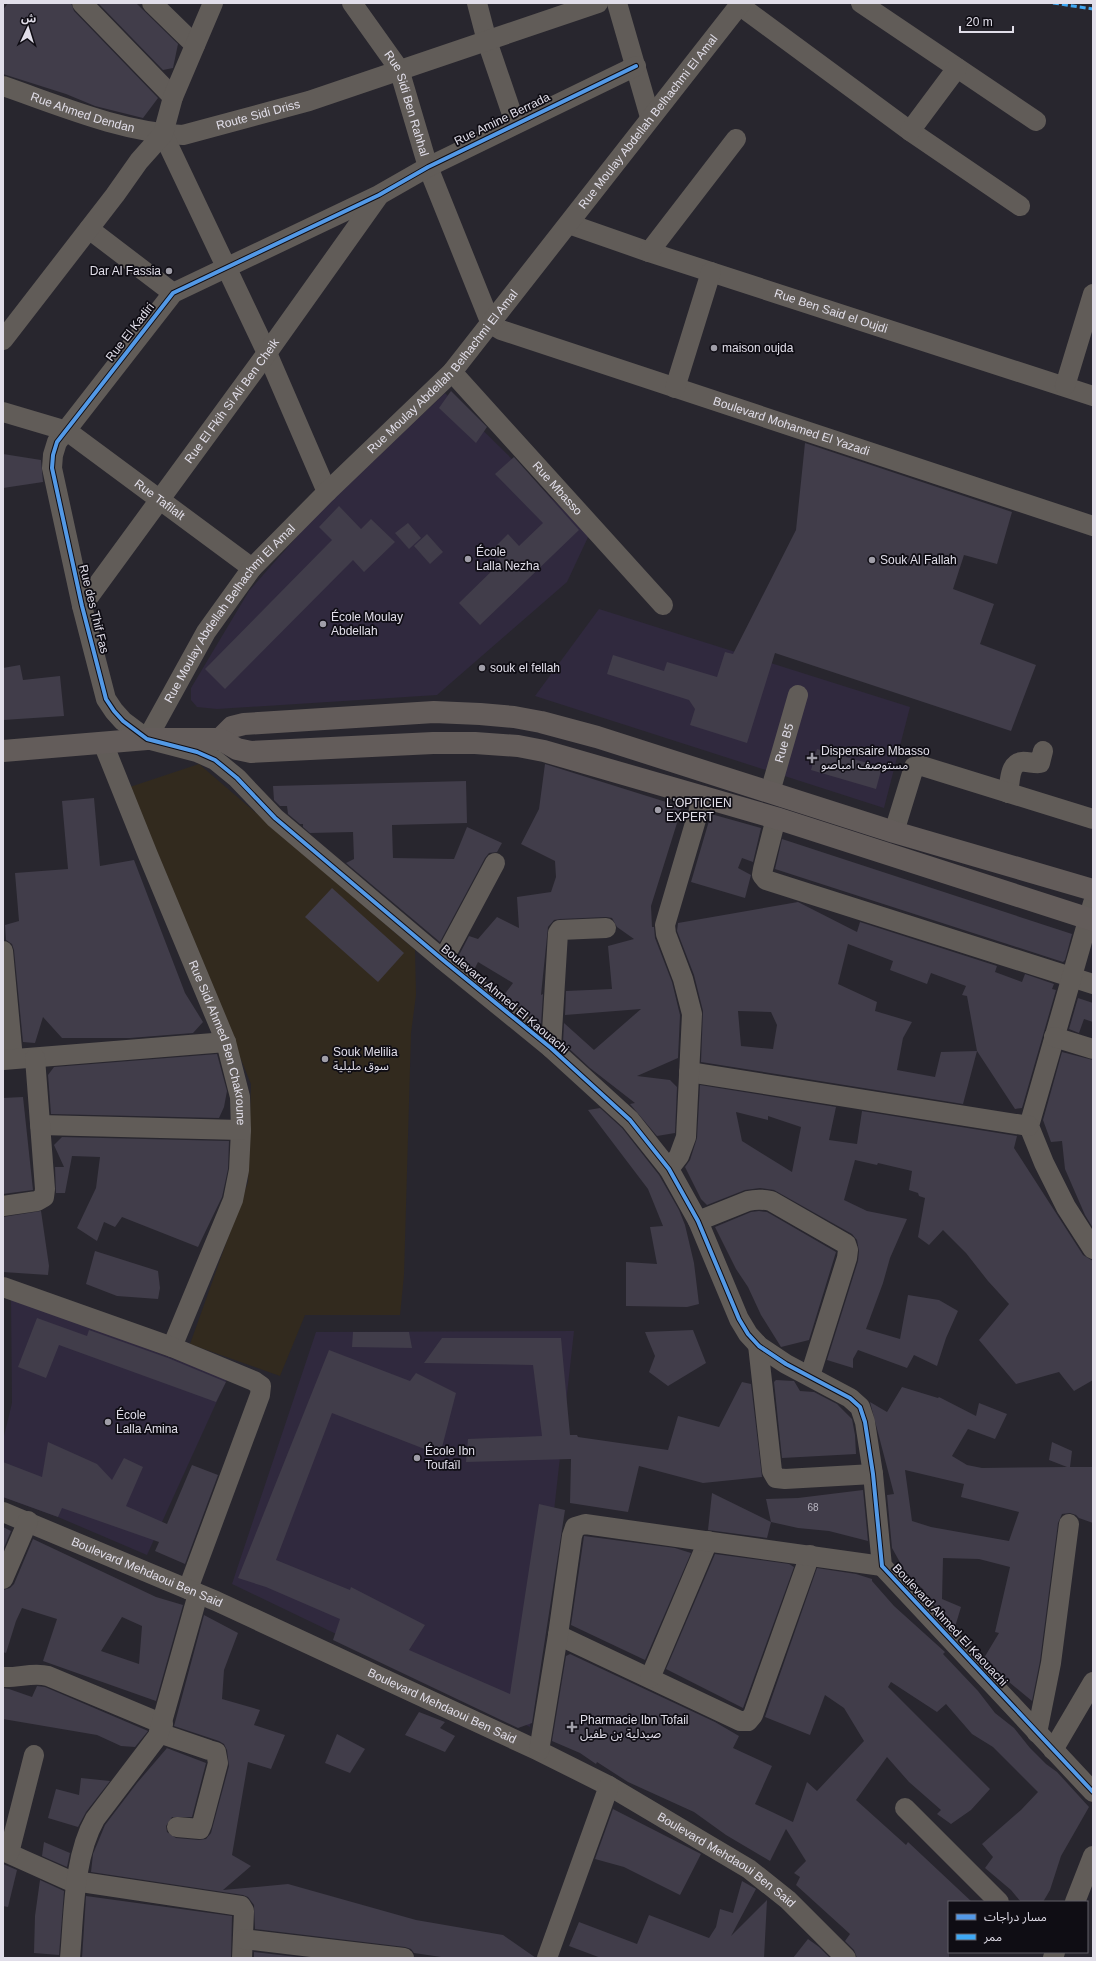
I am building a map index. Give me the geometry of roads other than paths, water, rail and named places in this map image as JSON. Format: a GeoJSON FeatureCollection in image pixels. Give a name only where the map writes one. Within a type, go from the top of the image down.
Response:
{"type":"FeatureCollection","features":[{"type":"Feature","properties":{"kind":"main road"},"geometry":{"type":"LineString","coordinates":[[220,739],[232,727],[244,724],[434,712],[514,717],[573,730],[894,832],[1093,890]]}},
{"type":"Feature","properties":{"kind":"main road"},"geometry":{"type":"LineString","coordinates":[[3,751],[147,739],[220,739],[237,749],[251,752],[433,743],[475,743],[518,746],[550,752],[703,796],[1092,914]]}},
{"type":"Feature","properties":{"kind":"street"},"geometry":{"type":"LineString","coordinates":[[82,3],[173,97]]}},
{"type":"Feature","properties":{"kind":"street"},"geometry":{"type":"LineString","coordinates":[[152,3],[195,45]]}},
{"type":"Feature","properties":{"kind":"street"},"geometry":{"type":"LineString","coordinates":[[3,340],[89,230],[139,161],[163,134],[173,97],[213,3]]}},
{"type":"Feature","properties":{"kind":"street","name":"Rue Sidi Ben Rahhal"},"geometry":{"type":"LineString","coordinates":[[352,3],[400,69],[428,167],[491,324]]}},
{"type":"Feature","properties":{"kind":"street"},"geometry":{"type":"LineString","coordinates":[[477,3],[487,41],[515,123]]}},
{"type":"Feature","properties":{"kind":"street","name":"Route Sidi Driss"},"geometry":{"type":"LineString","coordinates":[[163,134],[183,135],[309,101],[598,3]]}},
{"type":"Feature","properties":{"kind":"street"},"geometry":{"type":"LineString","coordinates":[[617,3],[650,117]]}},
{"type":"Feature","properties":{"kind":"street"},"geometry":{"type":"LineString","coordinates":[[861,3],[1036,121]]}},
{"type":"Feature","properties":{"kind":"street"},"geometry":{"type":"LineString","coordinates":[[740,4],[910,131],[1020,206]]}},
{"type":"Feature","properties":{"kind":"street","name":"Rue Moulay Abdellah Belhachmi El Amal"},"geometry":{"type":"LineString","coordinates":[[147,739],[206,632],[252,568],[327,492],[452,372],[569,224],[650,117],[740,4]]}},
{"type":"Feature","properties":{"kind":"street","name":"Rue Amine Berrada"},"geometry":{"type":"LineString","coordinates":[[226,267],[379,195],[428,167],[515,123],[636,66]]}},
{"type":"Feature","properties":{"kind":"street"},"geometry":{"type":"LineString","coordinates":[[910,131],[957,68]]}},
{"type":"Feature","properties":{"kind":"street","name":"Rue Ahmed Dendan"},"geometry":{"type":"LineString","coordinates":[[3,86],[127,127],[163,134]]}},
{"type":"Feature","properties":{"kind":"street"},"geometry":{"type":"LineString","coordinates":[[163,134],[268,353],[327,492]]}},
{"type":"Feature","properties":{"kind":"street"},"geometry":{"type":"LineString","coordinates":[[649,252],[736,139]]}},
{"type":"Feature","properties":{"kind":"street","name":"Rue El Fkih Si Ali Ben Cheik"},"geometry":{"type":"LineString","coordinates":[[82,606],[268,353],[379,195]]}},
{"type":"Feature","properties":{"kind":"street","name":"Rue Ben Said el Oujdi"},"geometry":{"type":"LineString","coordinates":[[569,224],[649,252],[1093,396]]}},
{"type":"Feature","properties":{"kind":"street"},"geometry":{"type":"LineString","coordinates":[[89,230],[173,293]]}},
{"type":"Feature","properties":{"kind":"street","name":"Rue El Kadiri"},"geometry":{"type":"LineString","coordinates":[[52,468],[53,456],[57,442],[173,293],[226,267]]}},
{"type":"Feature","properties":{"kind":"street"},"geometry":{"type":"LineString","coordinates":[[675,388],[711,272]]}},
{"type":"Feature","properties":{"kind":"street"},"geometry":{"type":"LineString","coordinates":[[1064,386],[1093,294]]}},
{"type":"Feature","properties":{"kind":"street","name":"Boulevard Mohamed El Yazadi"},"geometry":{"type":"LineString","coordinates":[[491,324],[501,330],[1093,526]]}},
{"type":"Feature","properties":{"kind":"street","name":"Rue Mbasso"},"geometry":{"type":"LineString","coordinates":[[452,372],[662,605]]}},
{"type":"Feature","properties":{"kind":"street"},"geometry":{"type":"LineString","coordinates":[[3,412],[67,431]]}},
{"type":"Feature","properties":{"kind":"street","name":"Rue Tafilalt"},"geometry":{"type":"LineString","coordinates":[[67,431],[252,568]]}},
{"type":"Feature","properties":{"kind":"street","name":"Rue des Thif Fas"},"geometry":{"type":"LineString","coordinates":[[52,468],[82,606],[106,699],[123,721],[147,739]]}},
{"type":"Feature","properties":{"kind":"street","name":"Rue B5"},"geometry":{"type":"LineString","coordinates":[[770,792],[798,695]]}},
{"type":"Feature","properties":{"kind":"street","name":"Boulevard Ahmed El Kaouachi"},"geometry":{"type":"LineString","coordinates":[[147,739],[197,752],[215,760],[238,778],[275,818],[443,960],[551,1048],[630,1120],[669,1169],[698,1221],[739,1319],[748,1334],[758,1345],[786,1364],[850,1398],[860,1407],[865,1422],[873,1474],[882,1566],[1036,1733],[1093,1792]]}},
{"type":"Feature","properties":{"kind":"street","name":"Rue Sidi Ahmed Ben Chakroune"},"geometry":{"type":"LineString","coordinates":[[103,743],[151,863],[226,1042],[238,1084],[241,1130],[239,1170],[233,1200],[172,1347]]}},
{"type":"Feature","properties":{"kind":"street"},"geometry":{"type":"LineString","coordinates":[[1008,793],[1013,768],[1016,764],[1021,762],[1040,763],[1043,751]]}},
{"type":"Feature","properties":{"kind":"street"},"geometry":{"type":"LineString","coordinates":[[894,832],[914,766],[922,766],[1093,819]]}},
{"type":"Feature","properties":{"kind":"street"},"geometry":{"type":"LineString","coordinates":[[669,1169],[679,1156],[686,1137],[692,1022],[690,1004],[666,934],[665,925],[703,796]]}},
{"type":"Feature","properties":{"kind":"street"},"geometry":{"type":"LineString","coordinates":[[776,818],[763,868],[762,875],[766,880],[1093,984]]}},
{"type":"Feature","properties":{"kind":"street"},"geometry":{"type":"LineString","coordinates":[[443,960],[495,863]]}},
{"type":"Feature","properties":{"kind":"street"},"geometry":{"type":"LineString","coordinates":[[1092,914],[1028,1126],[1044,1163],[1066,1207],[1093,1249]]}},
{"type":"Feature","properties":{"kind":"street"},"geometry":{"type":"LineString","coordinates":[[551,1048],[558,934],[560,930],[606,928]]}},
{"type":"Feature","properties":{"kind":"street"},"geometry":{"type":"LineString","coordinates":[[3,951],[8,1059],[226,1042]]}},
{"type":"Feature","properties":{"kind":"street"},"geometry":{"type":"LineString","coordinates":[[1054,1037],[1093,1049]]}},
{"type":"Feature","properties":{"kind":"street"},"geometry":{"type":"LineString","coordinates":[[3,1206],[37,1201],[44,1197],[46,1189],[35,1058]]}},
{"type":"Feature","properties":{"kind":"street"},"geometry":{"type":"LineString","coordinates":[[689,1072],[1028,1126]]}},
{"type":"Feature","properties":{"kind":"street"},"geometry":{"type":"LineString","coordinates":[[40,1125],[241,1130]]}},
{"type":"Feature","properties":{"kind":"street"},"geometry":{"type":"LineString","coordinates":[[698,1221],[748,1201],[756,1199],[770,1201],[846,1244],[848,1250],[847,1258],[810,1376]]}},
{"type":"Feature","properties":{"kind":"street"},"geometry":{"type":"LineString","coordinates":[[3,1287],[172,1347],[254,1381],[261,1386],[260,1395],[193,1591],[161,1729],[95,1819],[88,1832],[77,1882],[70,1958]]}},
{"type":"Feature","properties":{"kind":"street"},"geometry":{"type":"LineString","coordinates":[[758,1345],[772,1471],[776,1478],[785,1479],[873,1474]]}},
{"type":"Feature","properties":{"kind":"street","name":"Boulevard Mehdaoui Ben Said"},"geometry":{"type":"LineString","coordinates":[[3,1512],[28,1521],[193,1591],[539,1751],[610,1786],[749,1869],[788,1900],[846,1958]]}},
{"type":"Feature","properties":{"kind":"street"},"geometry":{"type":"LineString","coordinates":[[3,1579],[28,1521]]}},
{"type":"Feature","properties":{"kind":"street"},"geometry":{"type":"LineString","coordinates":[[539,1751],[572,1536],[575,1527],[585,1524],[882,1566]]}},
{"type":"Feature","properties":{"kind":"street"},"geometry":{"type":"LineString","coordinates":[[1036,1733],[1051,1663],[1069,1524]]}},
{"type":"Feature","properties":{"kind":"street"},"geometry":{"type":"LineString","coordinates":[[650,1678],[708,1541]]}},
{"type":"Feature","properties":{"kind":"street"},"geometry":{"type":"LineString","coordinates":[[558,1635],[740,1721],[748,1721],[753,1715],[810,1555]]}},
{"type":"Feature","properties":{"kind":"street"},"geometry":{"type":"LineString","coordinates":[[3,1677],[12,1678],[39,1674],[48,1676],[161,1729],[216,1752],[218,1756],[218,1763],[200,1829],[195,1830],[178,1827]]}},
{"type":"Feature","properties":{"kind":"street"},"geometry":{"type":"LineString","coordinates":[[1053,1750],[1093,1682]]}},
{"type":"Feature","properties":{"kind":"street"},"geometry":{"type":"LineString","coordinates":[[34,1755],[6,1852],[61,1877],[77,1882],[236,1904],[241,1906],[244,1911],[242,1948],[404,1958]]}},
{"type":"Feature","properties":{"kind":"street"},"geometry":{"type":"LineString","coordinates":[[547,1958],[610,1786]]}},
{"type":"Feature","properties":{"kind":"street"},"geometry":{"type":"LineString","coordinates":[[904,1808],[998,1901]]}},
{"type":"Feature","properties":{"kind":"street"},"geometry":{"type":"LineString","coordinates":[[1075,1901],[1093,1856]]}},
{"type":"Feature","properties":{"kind":"place","name":"Dar Al Fassia"},"geometry":{"type":"Point","coordinates":[169,271]}},
{"type":"Feature","properties":{"kind":"place","name":"maison oujda"},"geometry":{"type":"Point","coordinates":[714,348]}},
{"type":"Feature","properties":{"kind":"place","name":"École Lalla Nezha"},"geometry":{"type":"Point","coordinates":[468,559]}},
{"type":"Feature","properties":{"kind":"place","name":"Souk Al Fallah"},"geometry":{"type":"Point","coordinates":[872,560]}},
{"type":"Feature","properties":{"kind":"place","name":"École Moulay Abdellah"},"geometry":{"type":"Point","coordinates":[323,624]}},
{"type":"Feature","properties":{"kind":"place","name":"souk el fellah"},"geometry":{"type":"Point","coordinates":[482,668]}},
{"type":"Feature","properties":{"kind":"place","name":"Dispensaire Mbasso مستوصف امباصو"},"geometry":{"type":"Point","coordinates":[812,758]}},
{"type":"Feature","properties":{"kind":"place","name":"L'OPTICIEN EXPERT"},"geometry":{"type":"Point","coordinates":[658,810]}},
{"type":"Feature","properties":{"kind":"place","name":"Souk Melilia سوق مليلية"},"geometry":{"type":"Point","coordinates":[325,1059]}},
{"type":"Feature","properties":{"kind":"place","name":"École Lalla Amina"},"geometry":{"type":"Point","coordinates":[108,1422]}},
{"type":"Feature","properties":{"kind":"place","name":"École Ibn Toufaïl"},"geometry":{"type":"Point","coordinates":[417,1458]}},
{"type":"Feature","properties":{"kind":"place","name":"Pharmacie Ibn Tofail صيدلية بن طفيل"},"geometry":{"type":"Point","coordinates":[572,1727]}}]}
